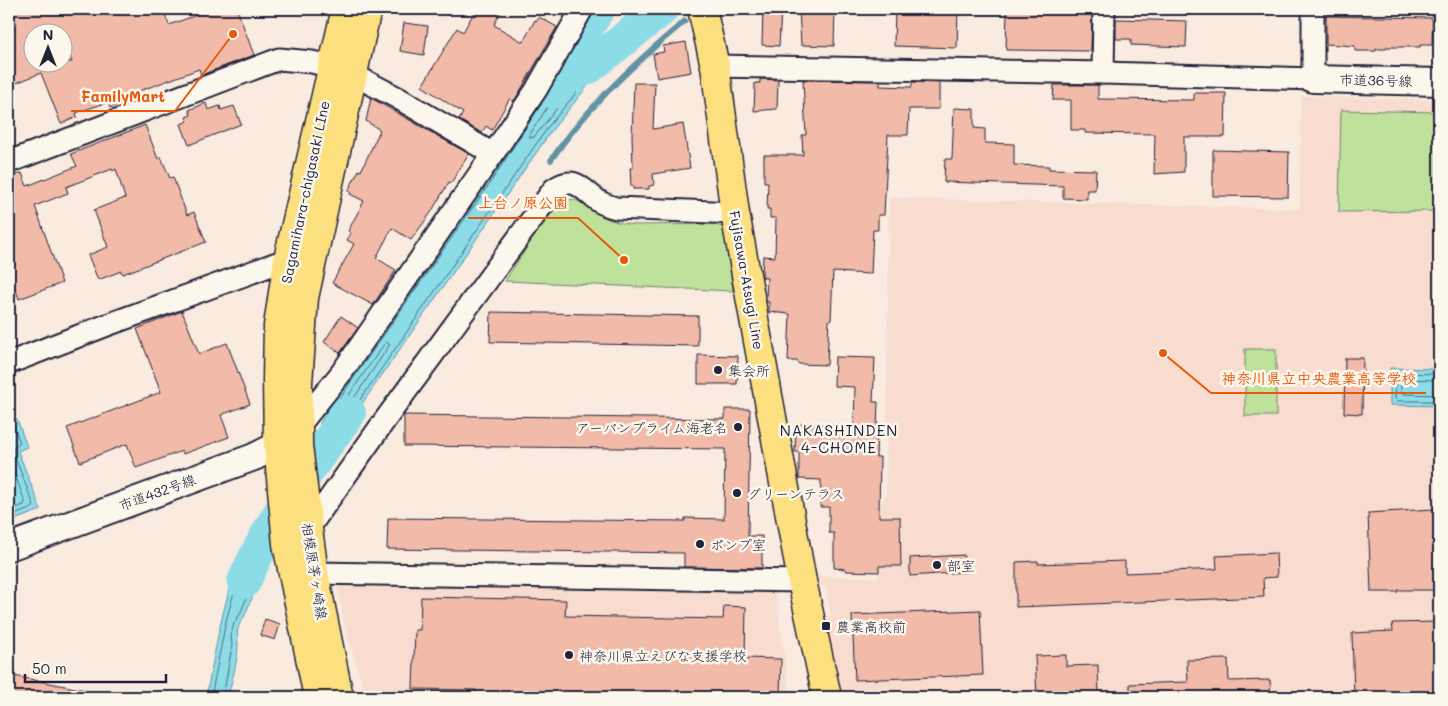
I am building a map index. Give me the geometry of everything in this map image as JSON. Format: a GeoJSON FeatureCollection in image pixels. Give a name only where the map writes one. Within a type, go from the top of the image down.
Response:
{"type":"FeatureCollection","features":[{"type":"Feature","properties":{"kind":"main road","name":"Sagamihara-chigasaki LIne"},"geometry":{"type":"LineString","coordinates":[[289,446],[298,383],[304,298],[343,71],[346,9]]}},
{"type":"Feature","properties":{"kind":"main road","name":"Sagamihara-chigasaki LIne"},"geometry":{"type":"LineString","coordinates":[[289,446],[277,380],[278,326],[288,260],[343,71],[367,9]]}},
{"type":"Feature","properties":{"kind":"main road","name":"Fujisawa-Atsugi Line"},"geometry":{"type":"LineString","coordinates":[[702,9],[715,66],[735,213],[802,582],[827,697]]}},
{"type":"Feature","properties":{"kind":"main road","name":"相模原茅ヶ崎線"},"geometry":{"type":"LineString","coordinates":[[289,446],[298,537],[318,697]]}},
{"type":"Feature","properties":{"kind":"main road","name":"相模原茅ヶ崎線"},"geometry":{"type":"LineString","coordinates":[[298,537],[314,573],[338,697]]}},
{"type":"Feature","properties":{"kind":"street"},"geometry":{"type":"LineString","coordinates":[[289,446],[536,90],[582,9]]}},
{"type":"Feature","properties":{"kind":"street"},"geometry":{"type":"LineString","coordinates":[[1103,73],[1104,9]]}},
{"type":"Feature","properties":{"kind":"street"},"geometry":{"type":"LineString","coordinates":[[715,66],[1313,79],[1313,9]]}},
{"type":"Feature","properties":{"kind":"street"},"geometry":{"type":"LineString","coordinates":[[9,162],[279,59],[312,62],[343,71],[398,98],[493,154]]}},
{"type":"Feature","properties":{"kind":"street","name":"市道36号線"},"geometry":{"type":"LineString","coordinates":[[1313,79],[1439,82]]}},
{"type":"Feature","properties":{"kind":"street"},"geometry":{"type":"LineString","coordinates":[[298,537],[554,189],[562,183],[573,183],[582,186],[599,201],[616,208],[735,213]]}},
{"type":"Feature","properties":{"kind":"street"},"geometry":{"type":"LineString","coordinates":[[9,363],[107,325],[288,260]]}},
{"type":"Feature","properties":{"kind":"street","name":"市道432号線"},"geometry":{"type":"LineString","coordinates":[[9,547],[289,446]]}},
{"type":"Feature","properties":{"kind":"street"},"geometry":{"type":"LineString","coordinates":[[314,573],[802,582]]}},
{"type":"Feature","properties":{"kind":"shaded area"},"geometry":{"type":"Polygon","coordinates":[[[1301,96],[1439,100],[1439,697],[841,697],[826,619],[831,615],[826,587],[819,585],[818,576],[879,578],[881,503],[886,496],[889,198],[1300,209],[1301,96]]]}},
{"type":"Feature","properties":{"kind":"shaded area","name":"神奈川県立えびな支援学校"},"geometry":{"type":"Polygon","coordinates":[[[336,579],[775,589],[790,697],[366,697],[345,627],[336,579]]]}},
{"type":"Feature","properties":{"kind":"green space"},"geometry":{"type":"Polygon","coordinates":[[[1341,110],[1439,112],[1439,211],[1339,212],[1341,110]]]}},
{"type":"Feature","properties":{"kind":"green space"},"geometry":{"type":"Polygon","coordinates":[[[563,199],[579,201],[606,218],[633,225],[713,224],[722,227],[726,240],[733,291],[505,281],[551,210],[563,199]]]}},
{"type":"Feature","properties":{"kind":"green space"},"geometry":{"type":"Polygon","coordinates":[[[1245,349],[1276,349],[1276,416],[1245,416],[1245,349]]]}},
{"type":"Feature","properties":{"kind":"water"},"geometry":{"type":"Polygon","coordinates":[[[568,50],[581,54],[603,67],[552,130],[339,437],[323,466],[320,423],[341,386],[568,50]]]}},
{"type":"Feature","properties":{"kind":"water"},"geometry":{"type":"Polygon","coordinates":[[[1390,368],[1439,369],[1439,406],[1390,405],[1390,368]]]}},
{"type":"Feature","properties":{"kind":"water"},"geometry":{"type":"Polygon","coordinates":[[[17,419],[27,447],[18,451],[41,510],[9,522],[9,422],[17,419]]]}},
{"type":"Feature","properties":{"kind":"water"},"geometry":{"type":"Polygon","coordinates":[[[261,518],[268,559],[238,628],[237,658],[228,697],[206,697],[225,605],[232,582],[249,538],[261,518]]]}},
{"type":"Feature","properties":{"kind":"building"},"geometry":{"type":"Polygon","coordinates":[[[9,9],[163,9],[169,25],[213,9],[237,9],[254,55],[201,75],[199,69],[134,93],[136,98],[110,108],[108,102],[76,113],[77,117],[61,124],[41,73],[9,86],[9,9]]]}},
{"type":"Feature","properties":{"kind":"building"},"geometry":{"type":"Polygon","coordinates":[[[476,9],[502,9],[494,25],[523,42],[535,20],[537,21],[539,17],[557,27],[516,98],[513,101],[510,98],[492,130],[486,126],[482,133],[459,120],[463,113],[422,86],[457,28],[463,32],[476,9]]]}},
{"type":"Feature","properties":{"kind":"building"},"geometry":{"type":"Polygon","coordinates":[[[763,9],[781,9],[779,46],[762,45],[763,9]]]}},
{"type":"Feature","properties":{"kind":"building"},"geometry":{"type":"Polygon","coordinates":[[[799,9],[835,9],[834,46],[801,45],[799,9]]]}},
{"type":"Feature","properties":{"kind":"building"},"geometry":{"type":"Polygon","coordinates":[[[895,9],[958,9],[957,48],[894,46],[895,9]]]}},
{"type":"Feature","properties":{"kind":"building"},"geometry":{"type":"Polygon","coordinates":[[[1007,9],[1092,9],[1091,51],[1006,50],[1007,9]]]}},
{"type":"Feature","properties":{"kind":"building"},"geometry":{"type":"Polygon","coordinates":[[[1326,16],[1433,18],[1432,45],[1386,47],[1386,49],[1376,49],[1376,51],[1355,51],[1355,46],[1326,44],[1326,16]]]}},
{"type":"Feature","properties":{"kind":"building"},"geometry":{"type":"Polygon","coordinates":[[[1116,19],[1187,21],[1186,47],[1131,45],[1131,39],[1116,39],[1116,19]]]}},
{"type":"Feature","properties":{"kind":"building"},"geometry":{"type":"Polygon","coordinates":[[[404,23],[428,26],[424,55],[400,51],[404,23]]]}},
{"type":"Feature","properties":{"kind":"building"},"geometry":{"type":"Polygon","coordinates":[[[686,42],[691,72],[657,78],[653,54],[664,52],[663,46],[686,42]]]}},
{"type":"Feature","properties":{"kind":"building"},"geometry":{"type":"Polygon","coordinates":[[[760,79],[778,80],[777,109],[754,111],[755,83],[760,83],[760,79]]]}},
{"type":"Feature","properties":{"kind":"building"},"geometry":{"type":"Polygon","coordinates":[[[803,80],[880,81],[880,86],[912,87],[912,82],[939,83],[939,109],[909,109],[908,135],[888,135],[884,215],[878,215],[878,230],[873,230],[871,274],[833,272],[827,365],[799,364],[797,361],[788,361],[790,314],[769,312],[769,302],[766,299],[767,278],[762,277],[763,256],[775,257],[776,218],[770,218],[770,209],[767,209],[768,182],[764,182],[764,155],[803,155],[802,135],[806,135],[803,80]]]}},
{"type":"Feature","properties":{"kind":"building"},"geometry":{"type":"Polygon","coordinates":[[[634,83],[655,83],[653,129],[683,124],[690,168],[653,174],[654,185],[649,186],[649,189],[633,189],[633,186],[631,186],[630,168],[633,168],[634,83]]]}},
{"type":"Feature","properties":{"kind":"building"},"geometry":{"type":"Polygon","coordinates":[[[1054,85],[1098,85],[1098,99],[1194,100],[1194,93],[1226,93],[1225,137],[1184,137],[1184,172],[1154,174],[1155,134],[1085,133],[1085,130],[1071,130],[1071,100],[1053,100],[1054,85]]]}},
{"type":"Feature","properties":{"kind":"building"},"geometry":{"type":"Polygon","coordinates":[[[371,98],[469,154],[411,240],[392,228],[376,258],[396,270],[373,305],[332,283],[354,244],[347,240],[351,233],[348,231],[364,201],[348,191],[359,170],[361,171],[380,130],[366,121],[371,98]]]}},
{"type":"Feature","properties":{"kind":"building"},"geometry":{"type":"Polygon","coordinates":[[[206,103],[208,110],[220,106],[221,110],[234,106],[241,124],[189,145],[181,124],[188,121],[186,117],[191,115],[189,110],[206,103]]]}},
{"type":"Feature","properties":{"kind":"building"},"geometry":{"type":"Polygon","coordinates":[[[954,108],[974,109],[974,128],[985,129],[985,143],[1014,144],[1014,165],[1049,166],[1049,169],[1096,170],[1095,190],[1087,190],[1087,199],[1063,198],[1063,186],[944,182],[945,159],[952,159],[954,108]]]}},
{"type":"Feature","properties":{"kind":"building"},"geometry":{"type":"Polygon","coordinates":[[[145,125],[158,159],[161,157],[170,178],[173,177],[187,215],[194,212],[206,242],[123,274],[121,271],[98,280],[88,255],[108,247],[94,210],[125,198],[116,169],[113,171],[112,169],[66,187],[68,193],[35,206],[62,283],[19,299],[14,285],[9,287],[9,177],[22,173],[27,186],[77,166],[71,154],[145,125]]]}},
{"type":"Feature","properties":{"kind":"building"},"geometry":{"type":"Polygon","coordinates":[[[1213,150],[1289,152],[1288,197],[1213,196],[1213,150]]]}},
{"type":"Feature","properties":{"kind":"building"},"geometry":{"type":"Polygon","coordinates":[[[182,311],[199,354],[227,343],[250,404],[221,415],[229,437],[183,454],[182,451],[136,468],[127,444],[80,462],[67,428],[161,392],[137,329],[182,311]]]}},
{"type":"Feature","properties":{"kind":"building"},"geometry":{"type":"Polygon","coordinates":[[[491,312],[698,316],[698,346],[490,342],[491,312]]]}},
{"type":"Feature","properties":{"kind":"building"},"geometry":{"type":"Polygon","coordinates":[[[341,316],[358,328],[340,353],[324,342],[341,316]]]}},
{"type":"Feature","properties":{"kind":"building","name":"集会所"},"geometry":{"type":"Polygon","coordinates":[[[698,355],[738,356],[737,384],[698,384],[698,355]]]}},
{"type":"Feature","properties":{"kind":"building"},"geometry":{"type":"Polygon","coordinates":[[[835,357],[875,358],[873,402],[878,402],[876,457],[880,457],[879,517],[900,517],[901,566],[879,566],[879,572],[846,571],[846,569],[834,568],[834,533],[829,533],[829,507],[820,507],[821,480],[799,479],[799,452],[795,452],[796,424],[854,426],[855,387],[834,386],[835,357]]]}},
{"type":"Feature","properties":{"kind":"building"},"geometry":{"type":"Polygon","coordinates":[[[1345,358],[1363,358],[1362,414],[1344,413],[1345,358]]]}},
{"type":"Feature","properties":{"kind":"building"},"geometry":{"type":"Polygon","coordinates":[[[725,409],[750,409],[748,536],[762,536],[762,568],[684,567],[684,553],[387,549],[388,518],[685,521],[685,518],[724,519],[725,449],[404,446],[404,415],[725,419],[725,409]]]}},
{"type":"Feature","properties":{"kind":"building"},"geometry":{"type":"Polygon","coordinates":[[[1434,509],[1438,590],[1371,592],[1368,513],[1434,509]]]}},
{"type":"Feature","properties":{"kind":"building"},"geometry":{"type":"Polygon","coordinates":[[[1276,553],[1277,577],[1263,578],[1264,597],[1016,607],[1016,562],[1038,561],[1038,564],[1125,561],[1125,573],[1217,569],[1216,556],[1276,553]]]}},
{"type":"Feature","properties":{"kind":"building","name":"部室"},"geometry":{"type":"Polygon","coordinates":[[[964,555],[965,572],[910,576],[910,558],[964,555]]]}},
{"type":"Feature","properties":{"kind":"building","name":"神奈川県立えびな支援学校"},"geometry":{"type":"Polygon","coordinates":[[[421,597],[566,600],[565,616],[723,619],[724,606],[746,607],[745,658],[781,659],[780,697],[475,697],[476,690],[413,689],[415,630],[420,630],[421,597]]]}},
{"type":"Feature","properties":{"kind":"building"},"geometry":{"type":"Polygon","coordinates":[[[980,610],[983,675],[855,680],[852,615],[980,610]]]}},
{"type":"Feature","properties":{"kind":"building"},"geometry":{"type":"Polygon","coordinates":[[[265,619],[280,624],[275,640],[260,635],[265,619]]]}},
{"type":"Feature","properties":{"kind":"building"},"geometry":{"type":"Polygon","coordinates":[[[1439,622],[1439,697],[1354,697],[1352,633],[1393,631],[1392,623],[1439,622]]]}},
{"type":"Feature","properties":{"kind":"building"},"geometry":{"type":"Polygon","coordinates":[[[1066,655],[1066,666],[1098,665],[1099,697],[1037,697],[1035,656],[1066,655]]]}},
{"type":"Feature","properties":{"kind":"building"},"geometry":{"type":"Polygon","coordinates":[[[1228,659],[1229,681],[1270,680],[1271,697],[1130,697],[1130,684],[1188,682],[1187,660],[1228,659]]]}},
{"type":"Feature","properties":{"kind":"building"},"geometry":{"type":"Polygon","coordinates":[[[9,675],[85,690],[84,697],[9,697],[9,675]]]}},
{"type":"Feature","properties":{"kind":"waterway"},"geometry":{"type":"LineString","coordinates":[[553,92],[572,51],[598,9]]}},
{"type":"Feature","properties":{"kind":"waterway"},"geometry":{"type":"LineString","coordinates":[[558,83],[589,67],[662,9]]}},
{"type":"Feature","properties":{"kind":"waterway"},"geometry":{"type":"LineString","coordinates":[[551,160],[580,122],[613,86],[685,21]]}},
{"type":"Feature","properties":{"kind":"waterway"},"geometry":{"type":"LineString","coordinates":[[244,582],[254,559],[278,516],[305,474],[349,413]]}},
{"type":"Feature","properties":{"kind":"place","name":"FamilyMart"},"geometry":{"type":"Point","coordinates":[233,34]}},
{"type":"Feature","properties":{"kind":"place","name":"上台ノ原公園"},"geometry":{"type":"Point","coordinates":[624,260]}},
{"type":"Feature","properties":{"kind":"place","name":"神奈川県立中央農業高等学校"},"geometry":{"type":"Point","coordinates":[1163,353]}},
{"type":"Feature","properties":{"kind":"place","name":"集会所"},"geometry":{"type":"Point","coordinates":[718,370]}},
{"type":"Feature","properties":{"kind":"place","name":"アーバンプライム海老名"},"geometry":{"type":"Point","coordinates":[738,427]}},
{"type":"Feature","properties":{"kind":"place","name":"グリーンテラス"},"geometry":{"type":"Point","coordinates":[737,493]}},
{"type":"Feature","properties":{"kind":"place","name":"ポンプ室"},"geometry":{"type":"Point","coordinates":[700,544]}},
{"type":"Feature","properties":{"kind":"place","name":"部室"},"geometry":{"type":"Point","coordinates":[937,565]}},
{"type":"Feature","properties":{"kind":"place","name":"農業高校前"},"geometry":{"type":"Point","coordinates":[826,626]}},
{"type":"Feature","properties":{"kind":"place","name":"神奈川県立えびな支援学校"},"geometry":{"type":"Point","coordinates":[569,655]}},
{"type":"Feature","properties":{"kind":"district","name":"NAKASHINDEN 4-CHOME"},"geometry":{"type":"Point","coordinates":[839,438]}}]}
